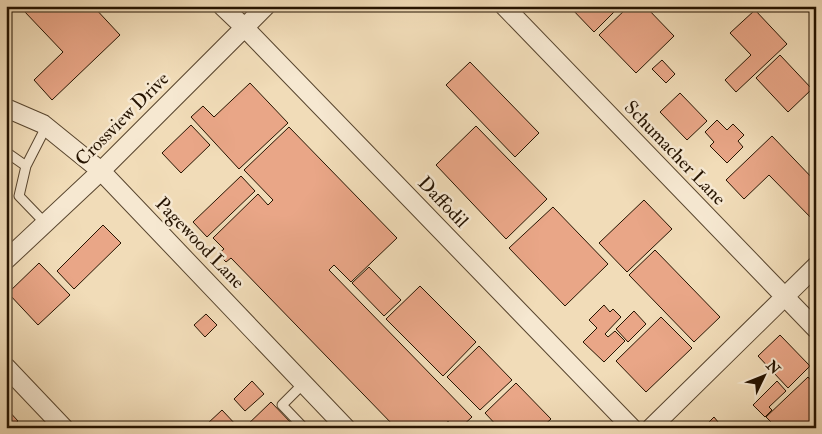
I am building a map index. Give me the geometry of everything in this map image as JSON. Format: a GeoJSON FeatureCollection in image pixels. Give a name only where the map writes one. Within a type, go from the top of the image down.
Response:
{"type":"FeatureCollection","features":[{"type":"Feature","properties":{"kind":"street","name":"Daffodil"},"geometry":{"type":"LineString","coordinates":[[222,6],[632,428]]}},
{"type":"Feature","properties":{"kind":"street","name":"Crossview Drive"},"geometry":{"type":"LineString","coordinates":[[6,260],[101,171],[266,6]]}},
{"type":"Feature","properties":{"kind":"street","name":"Schumacher Lane"},"geometry":{"type":"LineString","coordinates":[[504,6],[816,329]]}},
{"type":"Feature","properties":{"kind":"street","name":"Pagewood Lane"},"geometry":{"type":"LineString","coordinates":[[6,108],[46,127],[101,171],[304,383],[340,425]]}},
{"type":"Feature","properties":{"kind":"street"},"geometry":{"type":"LineString","coordinates":[[651,428],[816,266]]}},
{"type":"Feature","properties":{"kind":"street"},"geometry":{"type":"LineString","coordinates":[[6,368],[64,428]]}},
{"type":"Feature","properties":{"kind":"lane"},"geometry":{"type":"LineString","coordinates":[[45,223],[19,196],[26,166],[46,127]]}},
{"type":"Feature","properties":{"kind":"lane"},"geometry":{"type":"LineString","coordinates":[[6,152],[26,166]]}},
{"type":"Feature","properties":{"kind":"lane"},"geometry":{"type":"LineString","coordinates":[[304,383],[282,405],[304,428]]}},
{"type":"Feature","properties":{"kind":"building"},"geometry":{"type":"Polygon","coordinates":[[[29,6],[93,6],[120,35],[52,100],[34,80],[63,52],[24,11],[29,6]]]}},
{"type":"Feature","properties":{"kind":"building"},"geometry":{"type":"Polygon","coordinates":[[[569,6],[620,6],[594,32],[569,6]]]}},
{"type":"Feature","properties":{"kind":"building"},"geometry":{"type":"Polygon","coordinates":[[[629,6],[645,6],[674,36],[636,73],[599,35],[629,6]]]}},
{"type":"Feature","properties":{"kind":"building"},"geometry":{"type":"Polygon","coordinates":[[[664,6],[674,6],[669,12],[664,6]]]}},
{"type":"Feature","properties":{"kind":"building"},"geometry":{"type":"Polygon","coordinates":[[[755,10],[787,44],[736,92],[725,80],[751,55],[730,33],[755,10]]]}},
{"type":"Feature","properties":{"kind":"building"},"geometry":{"type":"Polygon","coordinates":[[[780,55],[812,89],[788,112],[756,78],[780,55]]]}},
{"type":"Feature","properties":{"kind":"building"},"geometry":{"type":"Polygon","coordinates":[[[662,60],[675,74],[666,83],[652,69],[662,60]]]}},
{"type":"Feature","properties":{"kind":"building"},"geometry":{"type":"Polygon","coordinates":[[[470,62],[539,133],[515,157],[446,85],[470,62]]]}},
{"type":"Feature","properties":{"kind":"building"},"geometry":{"type":"Polygon","coordinates":[[[250,83],[288,123],[239,169],[191,117],[203,106],[214,117],[250,83]]]}},
{"type":"Feature","properties":{"kind":"building"},"geometry":{"type":"Polygon","coordinates":[[[680,93],[707,121],[687,140],[660,112],[680,93]]]}},
{"type":"Feature","properties":{"kind":"building"},"geometry":{"type":"Polygon","coordinates":[[[717,120],[727,130],[733,124],[744,135],[738,141],[743,147],[727,163],[710,146],[714,142],[705,132],[717,120]]]}},
{"type":"Feature","properties":{"kind":"building"},"geometry":{"type":"Polygon","coordinates":[[[191,125],[210,145],[181,173],[162,153],[191,125]]]}},
{"type":"Feature","properties":{"kind":"building"},"geometry":{"type":"Polygon","coordinates":[[[476,126],[547,199],[506,239],[436,165],[476,126]]]}},
{"type":"Feature","properties":{"kind":"building"},"geometry":{"type":"Polygon","coordinates":[[[289,127],[397,238],[351,282],[334,265],[329,270],[472,417],[460,428],[455,428],[448,421],[441,428],[396,428],[231,258],[226,262],[218,254],[224,249],[213,238],[258,194],[268,205],[273,200],[244,170],[289,127]]]}},
{"type":"Feature","properties":{"kind":"building"},"geometry":{"type":"Polygon","coordinates":[[[772,136],[816,182],[816,223],[769,175],[744,199],[726,180],[772,136]]]}},
{"type":"Feature","properties":{"kind":"building"},"geometry":{"type":"Polygon","coordinates":[[[241,176],[255,191],[207,237],[193,222],[241,176]]]}},
{"type":"Feature","properties":{"kind":"building"},"geometry":{"type":"Polygon","coordinates":[[[644,200],[672,229],[627,272],[599,243],[644,200]]]}},
{"type":"Feature","properties":{"kind":"building"},"geometry":{"type":"Polygon","coordinates":[[[553,207],[608,264],[565,306],[509,248],[553,207]]]}},
{"type":"Feature","properties":{"kind":"building"},"geometry":{"type":"Polygon","coordinates":[[[103,225],[121,243],[74,289],[57,271],[103,225]]]}},
{"type":"Feature","properties":{"kind":"building"},"geometry":{"type":"Polygon","coordinates":[[[655,250],[720,317],[694,342],[629,275],[655,250]]]}},
{"type":"Feature","properties":{"kind":"building"},"geometry":{"type":"Polygon","coordinates":[[[39,263],[70,295],[38,325],[8,293],[39,263]]]}},
{"type":"Feature","properties":{"kind":"building"},"geometry":{"type":"Polygon","coordinates":[[[369,267],[401,300],[384,316],[352,283],[369,267]]]}},
{"type":"Feature","properties":{"kind":"building"},"geometry":{"type":"Polygon","coordinates":[[[420,286],[476,342],[443,376],[386,319],[420,286]]]}},
{"type":"Feature","properties":{"kind":"building"},"geometry":{"type":"Polygon","coordinates":[[[604,305],[610,312],[613,309],[621,317],[605,334],[608,337],[615,331],[625,341],[604,362],[583,342],[597,328],[589,320],[604,305]]]}},
{"type":"Feature","properties":{"kind":"building"},"geometry":{"type":"Polygon","coordinates":[[[634,311],[646,324],[628,342],[616,329],[634,311]]]}},
{"type":"Feature","properties":{"kind":"building"},"geometry":{"type":"Polygon","coordinates":[[[206,314],[217,325],[205,337],[194,325],[206,314]]]}},
{"type":"Feature","properties":{"kind":"building"},"geometry":{"type":"Polygon","coordinates":[[[661,317],[692,348],[646,392],[616,361],[661,317]]]}},
{"type":"Feature","properties":{"kind":"building"},"geometry":{"type":"Polygon","coordinates":[[[780,335],[810,366],[788,388],[758,356],[780,335]]]}},
{"type":"Feature","properties":{"kind":"building"},"geometry":{"type":"Polygon","coordinates":[[[479,346],[512,380],[480,410],[447,377],[479,346]]]}},
{"type":"Feature","properties":{"kind":"building"},"geometry":{"type":"Polygon","coordinates":[[[808,377],[816,386],[816,428],[777,428],[766,417],[808,377]]]}},
{"type":"Feature","properties":{"kind":"building"},"geometry":{"type":"Polygon","coordinates":[[[252,381],[264,394],[245,411],[234,399],[252,381]]]}},
{"type":"Feature","properties":{"kind":"building"},"geometry":{"type":"Polygon","coordinates":[[[777,381],[786,391],[769,407],[772,410],[765,417],[753,405],[777,381]]]}},
{"type":"Feature","properties":{"kind":"building"},"geometry":{"type":"Polygon","coordinates":[[[516,383],[551,419],[541,428],[499,428],[485,413],[516,383]]]}},
{"type":"Feature","properties":{"kind":"building"},"geometry":{"type":"Polygon","coordinates":[[[271,402],[294,426],[292,428],[244,428],[271,402]]]}},
{"type":"Feature","properties":{"kind":"building"},"geometry":{"type":"Polygon","coordinates":[[[6,408],[18,421],[10,428],[6,428],[6,408]]]}},
{"type":"Feature","properties":{"kind":"building"},"geometry":{"type":"Polygon","coordinates":[[[222,410],[237,428],[211,428],[207,424],[222,410]]]}},
{"type":"Feature","properties":{"kind":"building"},"geometry":{"type":"Polygon","coordinates":[[[714,417],[723,428],[704,427],[714,417]]]}}]}
